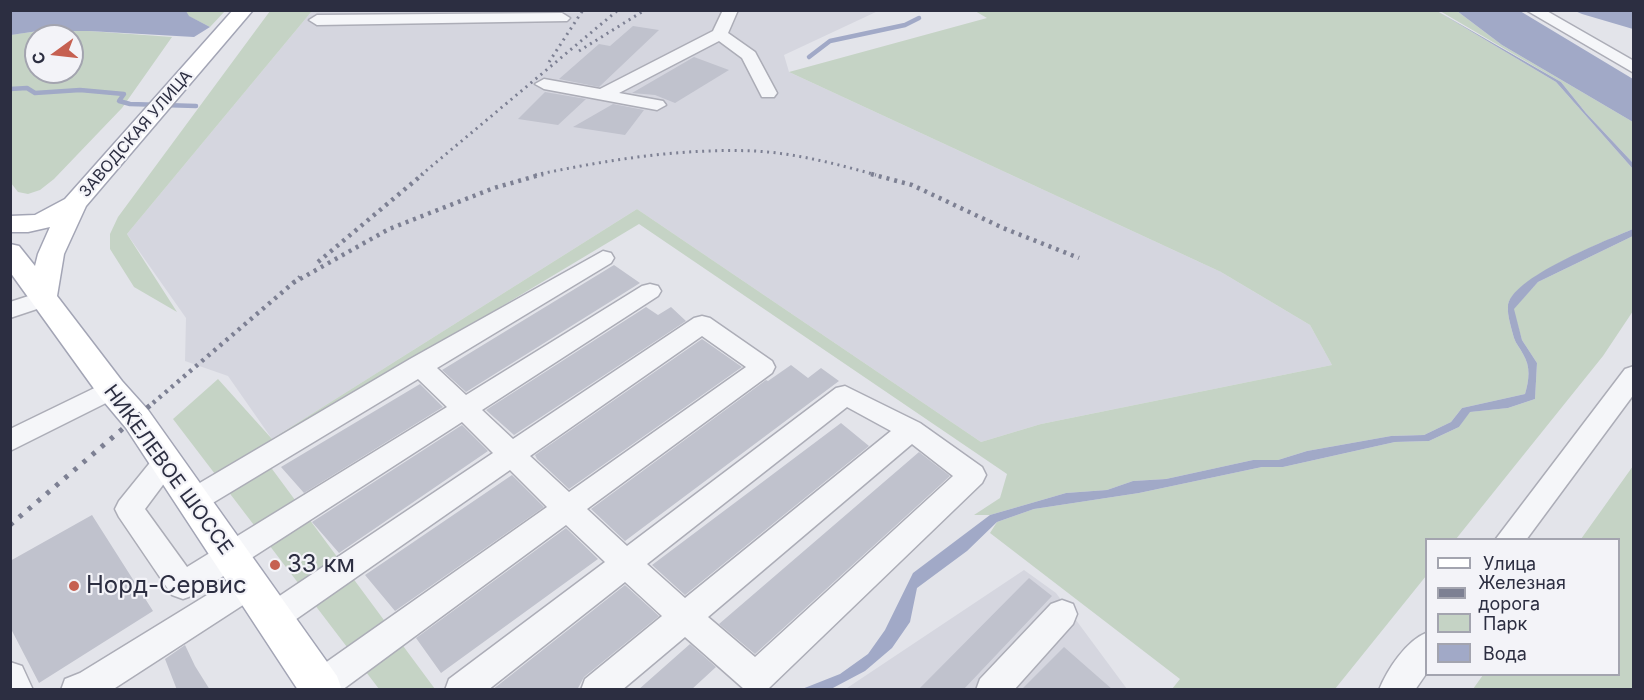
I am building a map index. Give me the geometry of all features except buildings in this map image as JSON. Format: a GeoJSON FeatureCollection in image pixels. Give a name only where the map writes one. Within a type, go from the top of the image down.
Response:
{"type":"FeatureCollection","features":[{"type":"Feature","properties":{"kind":"main road","name":"ЗАВОДСКАЯ УЛИЦА"},"geometry":{"type":"LineString","coordinates":[[10,224],[42,223],[58,217],[74,204],[244,10]]}},
{"type":"Feature","properties":{"kind":"main road"},"geometry":{"type":"LineString","coordinates":[[43,298],[51,254],[74,204]]}},
{"type":"Feature","properties":{"kind":"main road","name":"НИКЕЛЕВОЕ ШОССЕ"},"geometry":{"type":"LineString","coordinates":[[12,257],[111,389],[137,419],[191,502],[231,556],[321,688]]}},
{"type":"Feature","properties":{"kind":"lane"},"geometry":{"type":"LineString","coordinates":[[400,19],[415,10]]}},
{"type":"Feature","properties":{"kind":"lane"},"geometry":{"type":"LineString","coordinates":[[602,95],[720,34],[731,10]]}},
{"type":"Feature","properties":{"kind":"lane"},"geometry":{"type":"LineString","coordinates":[[1533,10],[1634,68]]}},
{"type":"Feature","properties":{"kind":"lane"},"geometry":{"type":"LineString","coordinates":[[317,20],[562,18]]}},
{"type":"Feature","properties":{"kind":"lane"},"geometry":{"type":"LineString","coordinates":[[720,34],[749,55],[768,93]]}},
{"type":"Feature","properties":{"kind":"lane"},"geometry":{"type":"LineString","coordinates":[[544,84],[657,105]]}},
{"type":"Feature","properties":{"kind":"lane"},"geometry":{"type":"LineString","coordinates":[[191,502],[603,258]]}},
{"type":"Feature","properties":{"kind":"lane"},"geometry":{"type":"LineString","coordinates":[[167,462],[129,508],[183,586],[650,291]]}},
{"type":"Feature","properties":{"kind":"lane"},"geometry":{"type":"LineString","coordinates":[[10,310],[43,298]]}},
{"type":"Feature","properties":{"kind":"lane"},"geometry":{"type":"LineString","coordinates":[[272,619],[702,324],[763,367],[321,688]]}},
{"type":"Feature","properties":{"kind":"lane"},"geometry":{"type":"LineString","coordinates":[[419,365],[513,454],[569,508],[626,563],[683,618],[756,678],[972,475],[911,430],[845,395],[626,563],[461,690]]}},
{"type":"Feature","properties":{"kind":"lane"},"geometry":{"type":"LineString","coordinates":[[1511,538],[1634,375]]}},
{"type":"Feature","properties":{"kind":"lane"},"geometry":{"type":"LineString","coordinates":[[10,441],[111,389]]}},
{"type":"Feature","properties":{"kind":"lane"},"geometry":{"type":"LineString","coordinates":[[597,690],[911,430]]}},
{"type":"Feature","properties":{"kind":"lane"},"geometry":{"type":"LineString","coordinates":[[85,688],[249,585]]}},
{"type":"Feature","properties":{"kind":"lane"},"geometry":{"type":"LineString","coordinates":[[992,690],[1062,614]]}},
{"type":"Feature","properties":{"kind":"lane"},"geometry":{"type":"LineString","coordinates":[[1395,690],[1425,649]]}},
{"type":"Feature","properties":{"kind":"lane"},"geometry":{"type":"LineString","coordinates":[[10,677],[17,690]]}},
{"type":"Feature","properties":{"kind":"shaded area"},"geometry":{"type":"Polygon","coordinates":[[[312,11],[878,11],[784,55],[789,72],[1221,272],[1310,325],[1332,365],[1041,424],[981,442],[637,209],[272,439],[228,376],[185,361],[186,318],[127,234],[312,11]]]}},
{"type":"Feature","properties":{"kind":"shaded area"},"geometry":{"type":"Polygon","coordinates":[[[1024,570],[1056,593],[1127,689],[844,690],[1024,570]]]}},
{"type":"Feature","properties":{"kind":"green space"},"geometry":{"type":"Polygon","coordinates":[[[186,11],[225,11],[210,27],[188,16],[186,11]]]}},
{"type":"Feature","properties":{"kind":"green space"},"geometry":{"type":"Polygon","coordinates":[[[270,11],[312,11],[127,234],[177,312],[134,287],[110,249],[110,234],[118,217],[270,11]]]}},
{"type":"Feature","properties":{"kind":"green space"},"geometry":{"type":"Polygon","coordinates":[[[975,11],[1437,11],[1556,82],[1633,169],[1633,229],[1562,261],[1525,284],[1513,296],[1508,307],[1508,314],[1514,338],[1526,359],[1528,379],[1525,394],[1462,408],[1451,422],[1424,435],[1391,436],[1307,451],[1278,460],[1253,460],[1166,479],[1133,481],[1107,490],[1066,493],[990,515],[974,515],[1000,498],[1007,474],[639,224],[402,366],[272,439],[637,209],[981,442],[1041,424],[1332,365],[1310,325],[1221,272],[789,72],[987,18],[975,11]]]}},
{"type":"Feature","properties":{"kind":"green space"},"geometry":{"type":"Polygon","coordinates":[[[1440,11],[1457,11],[1502,45],[1633,122],[1633,163],[1586,113],[1561,82],[1440,11]]]}},
{"type":"Feature","properties":{"kind":"green space"},"geometry":{"type":"Polygon","coordinates":[[[84,31],[172,37],[122,108],[54,179],[40,190],[28,194],[18,192],[11,183],[10,35],[24,33],[24,84],[84,84],[84,31]]]}},
{"type":"Feature","properties":{"kind":"green space"},"geometry":{"type":"Polygon","coordinates":[[[1633,236],[1633,311],[1603,356],[1457,538],[1425,538],[1425,577],[1335,689],[1172,689],[1180,679],[990,533],[997,522],[1034,509],[1139,493],[1262,467],[1283,467],[1395,442],[1429,441],[1459,427],[1469,412],[1508,408],[1535,399],[1537,363],[1522,340],[1513,309],[1538,282],[1633,236]]]}},
{"type":"Feature","properties":{"kind":"green space"},"geometry":{"type":"Polygon","coordinates":[[[218,379],[272,439],[258,450],[435,689],[379,689],[173,419],[218,379]]]}},
{"type":"Feature","properties":{"kind":"green space"},"geometry":{"type":"Polygon","coordinates":[[[1633,466],[1633,689],[1473,689],[1482,676],[1620,676],[1620,538],[1582,538],[1633,466]]]}},
{"type":"Feature","properties":{"kind":"water"},"geometry":{"type":"Polygon","coordinates":[[[11,10],[186,11],[189,16],[210,27],[194,37],[84,31],[84,24],[24,24],[24,33],[11,35],[11,10]]]}},
{"type":"Feature","properties":{"kind":"water"},"geometry":{"type":"Polygon","coordinates":[[[1437,11],[1561,82],[1586,113],[1633,163],[1633,169],[1556,82],[1437,11]]]}},
{"type":"Feature","properties":{"kind":"water"},"geometry":{"type":"Polygon","coordinates":[[[1457,11],[1520,11],[1633,79],[1633,122],[1502,45],[1457,11]]]}},
{"type":"Feature","properties":{"kind":"water"},"geometry":{"type":"Polygon","coordinates":[[[1575,11],[1633,11],[1633,29],[1582,14],[1575,11]]]}},
{"type":"Feature","properties":{"kind":"water"},"geometry":{"type":"Polygon","coordinates":[[[1633,229],[1633,236],[1538,282],[1514,309],[1522,340],[1537,363],[1535,399],[1508,408],[1470,412],[1459,427],[1429,441],[1395,442],[1283,467],[1262,467],[1139,493],[1034,509],[997,522],[967,551],[917,588],[910,622],[892,648],[865,671],[831,689],[802,689],[840,674],[868,654],[885,630],[913,573],[990,515],[1066,493],[1107,490],[1133,481],[1166,479],[1253,460],[1278,460],[1307,451],[1391,436],[1424,435],[1451,422],[1462,408],[1525,394],[1528,379],[1526,359],[1514,338],[1508,314],[1512,296],[1541,272],[1583,250],[1633,229]]]}},
{"type":"Feature","properties":{"kind":"waterway"},"geometry":{"type":"LineString","coordinates":[[809,57],[830,41],[905,25],[919,18]]}},
{"type":"Feature","properties":{"kind":"waterway"},"geometry":{"type":"LineString","coordinates":[[10,89],[27,88],[35,93],[80,90],[124,94],[119,101],[130,104],[196,106]]}},
{"type":"Feature","properties":{"kind":"railway"},"geometry":{"type":"LineString","coordinates":[[549,62],[583,10]]}},
{"type":"Feature","properties":{"kind":"railway"},"geometry":{"type":"LineString","coordinates":[[421,175],[618,10]]}},
{"type":"Feature","properties":{"kind":"railway"},"geometry":{"type":"LineString","coordinates":[[579,51],[645,10]]}},
{"type":"Feature","properties":{"kind":"railway"},"geometry":{"type":"LineString","coordinates":[[535,175],[589,164],[699,151],[769,152],[831,163],[876,175]]}},
{"type":"Feature","properties":{"kind":"railway"},"geometry":{"type":"LineString","coordinates":[[318,262],[423,174]]}},
{"type":"Feature","properties":{"kind":"railway"},"geometry":{"type":"LineString","coordinates":[[293,283],[389,229],[494,188],[543,174]]}},
{"type":"Feature","properties":{"kind":"railway"},"geometry":{"type":"LineString","coordinates":[[871,174],[912,185],[1003,228],[1079,258]]}},
{"type":"Feature","properties":{"kind":"railway"},"geometry":{"type":"LineString","coordinates":[[293,283],[300,277]]}},
{"type":"Feature","properties":{"kind":"railway"},"geometry":{"type":"LineString","coordinates":[[153,403],[293,283]]}},
{"type":"Feature","properties":{"kind":"railway"},"geometry":{"type":"LineString","coordinates":[[10,525],[154,402]]}},
{"type":"Feature","properties":{"kind":"place","name":"33 км"},"geometry":{"type":"Point","coordinates":[275,565]}},
{"type":"Feature","properties":{"kind":"place","name":"Норд-Сервис"},"geometry":{"type":"Point","coordinates":[74,586]}}]}
